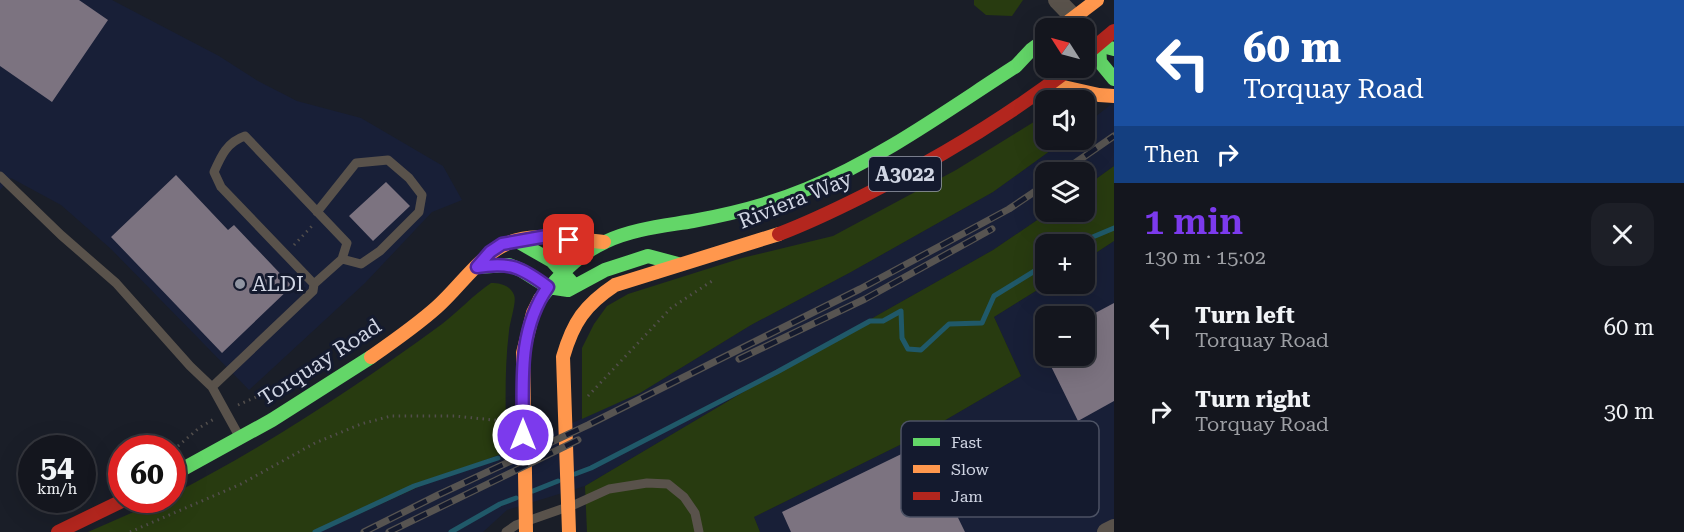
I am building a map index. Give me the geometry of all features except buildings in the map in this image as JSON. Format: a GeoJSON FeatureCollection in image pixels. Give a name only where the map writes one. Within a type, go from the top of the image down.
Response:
{"type":"FeatureCollection","features":[{"type":"Feature","properties":{"kind":"main road"},"geometry":{"type":"LineString","coordinates":[[1091,18],[1097,0]]}},
{"type":"Feature","properties":{"kind":"main road"},"geometry":{"type":"LineString","coordinates":[[1095,34],[1114,31]]}},
{"type":"Feature","properties":{"kind":"main road","name":"Riviera Way"},"geometry":{"type":"LineString","coordinates":[[563,271],[590,250],[629,233],[729,214],[807,189],[896,142],[1016,66],[1035,47]]}},
{"type":"Feature","properties":{"kind":"main road"},"geometry":{"type":"LineString","coordinates":[[1095,52],[1114,79]]}},
{"type":"Feature","properties":{"kind":"main road","name":"A3022"},"geometry":{"type":"LineString","coordinates":[[1016,66],[1034,65]]}},
{"type":"Feature","properties":{"kind":"main road","name":"Riviera Way"},"geometry":{"type":"LineString","coordinates":[[585,308],[615,285],[750,243],[803,225],[829,213],[947,151],[1058,78]]}},
{"type":"Feature","properties":{"kind":"main road"},"geometry":{"type":"LineString","coordinates":[[1050,84],[1104,96],[1114,96]]}},
{"type":"Feature","properties":{"kind":"main road","name":"Torquay Road"},"geometry":{"type":"LineString","coordinates":[[186,468],[240,439],[332,383],[429,314],[490,252],[502,244],[547,236],[604,242]]}},
{"type":"Feature","properties":{"kind":"main road"},"geometry":{"type":"LineString","coordinates":[[517,242],[552,261],[563,271],[576,287],[585,308]]}},
{"type":"Feature","properties":{"kind":"main road"},"geometry":{"type":"LineString","coordinates":[[477,267],[509,265],[548,287],[568,290],[605,270],[648,256],[678,264]]}},
{"type":"Feature","properties":{"kind":"main road","name":"A3022"},"geometry":{"type":"LineString","coordinates":[[526,532],[523,366],[525,339],[533,313],[548,287],[563,271]]}},
{"type":"Feature","properties":{"kind":"main road","name":"A3022"},"geometry":{"type":"LineString","coordinates":[[569,532],[563,357],[575,321],[585,308]]}},
{"type":"Feature","properties":{"kind":"main road"},"geometry":{"type":"LineString","coordinates":[[58,532],[108,508]]}},
{"type":"Feature","properties":{"kind":"street"},"geometry":{"type":"LineString","coordinates":[[1057,0],[1072,18]]}},
{"type":"Feature","properties":{"kind":"street"},"geometry":{"type":"LineString","coordinates":[[1106,532],[1114,528]]}},
{"type":"Feature","properties":{"kind":"lane"},"geometry":{"type":"LineString","coordinates":[[212,387],[313,291],[314,284],[342,259],[347,243],[245,136],[236,139],[222,153],[214,172],[221,188],[314,284]]}},
{"type":"Feature","properties":{"kind":"lane"},"geometry":{"type":"LineString","coordinates":[[319,214],[356,163],[388,160],[409,178],[422,195],[419,212],[380,251],[361,264],[342,259]]}},
{"type":"Feature","properties":{"kind":"lane"},"geometry":{"type":"LineString","coordinates":[[0,176],[61,235],[116,283],[190,366],[212,387],[240,439]]}},
{"type":"Feature","properties":{"kind":"lane"},"geometry":{"type":"LineString","coordinates":[[506,532],[516,525],[576,504],[609,489],[647,483],[668,484],[684,497],[695,513],[699,532]]}},
{"type":"Feature","properties":{"kind":"path"},"geometry":{"type":"LineString","coordinates":[[285,255],[319,214]]}},
{"type":"Feature","properties":{"kind":"path"},"geometry":{"type":"LineString","coordinates":[[587,397],[671,308],[713,281]]}},
{"type":"Feature","properties":{"kind":"path"},"geometry":{"type":"LineString","coordinates":[[130,532],[241,484],[315,443],[361,424],[391,416],[455,416],[511,422]]}},
{"type":"Feature","properties":{"kind":"shaded area"},"geometry":{"type":"Polygon","coordinates":[[[0,0],[112,0],[219,56],[258,81],[297,101],[361,118],[443,166],[462,200],[432,212],[365,283],[249,390],[111,249],[61,205],[11,178],[0,190],[0,0]]]}},
{"type":"Feature","properties":{"kind":"shaded area"},"geometry":{"type":"Polygon","coordinates":[[[1114,102],[1114,166],[1095,180],[1095,162],[1035,162],[1035,222],[993,250],[777,372],[585,486],[507,510],[483,532],[319,532],[429,482],[506,452],[640,393],[751,325],[993,192],[1051,150],[1095,150],[1095,117],[1114,102]]]}},
{"type":"Feature","properties":{"kind":"shaded area"},"geometry":{"type":"Polygon","coordinates":[[[1114,241],[1114,532],[760,532],[754,517],[901,444],[901,517],[1099,517],[1099,421],[944,421],[1021,376],[994,317],[1035,291],[1035,294],[1095,294],[1095,253],[1114,241]]]}},
{"type":"Feature","properties":{"kind":"green space"},"geometry":{"type":"Polygon","coordinates":[[[974,0],[1023,0],[1012,16],[986,15],[974,5],[974,0]]]}},
{"type":"Feature","properties":{"kind":"green space"},"geometry":{"type":"Polygon","coordinates":[[[1035,121],[1035,150],[1051,150],[993,192],[751,325],[640,393],[582,419],[582,348],[594,324],[607,306],[628,294],[742,258],[833,236],[956,170],[1035,121]]]}},
{"type":"Feature","properties":{"kind":"green space"},"geometry":{"type":"Polygon","coordinates":[[[1114,166],[1114,241],[1095,253],[1095,234],[1035,234],[1035,291],[994,317],[1021,376],[944,421],[901,421],[901,444],[754,517],[760,532],[587,532],[585,486],[777,372],[993,250],[1035,222],[1095,222],[1095,180],[1114,166]]]}},
{"type":"Feature","properties":{"kind":"green space"},"geometry":{"type":"Polygon","coordinates":[[[491,283],[501,284],[512,292],[515,298],[506,361],[506,452],[429,482],[319,532],[88,532],[131,513],[186,513],[186,487],[243,456],[344,393],[442,324],[491,283]]]}},
{"type":"Feature","properties":{"kind":"waterway"},"geometry":{"type":"LineString","coordinates":[[1095,236],[1114,228]]}},
{"type":"Feature","properties":{"kind":"waterway"},"geometry":{"type":"LineString","coordinates":[[575,474],[591,468],[777,372],[870,321],[883,321],[901,311],[902,338],[908,349],[921,350],[949,324],[982,323],[994,296],[1035,271]]}},
{"type":"Feature","properties":{"kind":"waterway"},"geometry":{"type":"LineString","coordinates":[[315,532],[414,486],[498,458]]}},
{"type":"Feature","properties":{"kind":"waterway"},"geometry":{"type":"LineString","coordinates":[[533,491],[558,481]]}},
{"type":"Feature","properties":{"kind":"waterway"},"geometry":{"type":"LineString","coordinates":[[451,532],[500,504],[516,498]]}},
{"type":"Feature","properties":{"kind":"railway"},"geometry":{"type":"LineString","coordinates":[[1076,162],[1114,136]]}},
{"type":"Feature","properties":{"kind":"railway"},"geometry":{"type":"LineString","coordinates":[[364,532],[588,425],[860,289],[1009,209],[1035,191]]}},
{"type":"Feature","properties":{"kind":"railway"},"geometry":{"type":"LineString","coordinates":[[739,359],[865,299],[992,229]]}},
{"type":"Feature","properties":{"kind":"railway"},"geometry":{"type":"LineString","coordinates":[[389,532],[578,440]]}},
{"type":"Feature","properties":{"kind":"traffic: fast"},"geometry":{"type":"LineString","coordinates":[[1114,49],[1099,45],[1100,62],[1114,79]]}},
{"type":"Feature","properties":{"kind":"traffic: fast"},"geometry":{"type":"LineString","coordinates":[[540,299],[561,274],[577,260],[595,247],[615,238],[637,231],[722,215],[765,204],[835,177],[888,148],[1016,66],[1035,47]]}},
{"type":"Feature","properties":{"kind":"traffic: fast"},"geometry":{"type":"LineString","coordinates":[[517,241],[552,261],[575,286]]}},
{"type":"Feature","properties":{"kind":"traffic: fast"},"geometry":{"type":"LineString","coordinates":[[477,267],[509,265],[548,287],[568,290],[605,270],[648,256],[678,264]]}},
{"type":"Feature","properties":{"kind":"traffic: fast"},"geometry":{"type":"LineString","coordinates":[[186,467],[272,420],[371,357]]}},
{"type":"Feature","properties":{"kind":"traffic: slow"},"geometry":{"type":"LineString","coordinates":[[1073,18],[1097,0]]}},
{"type":"Feature","properties":{"kind":"traffic: slow"},"geometry":{"type":"LineString","coordinates":[[1050,84],[1114,96]]}},
{"type":"Feature","properties":{"kind":"traffic: slow"},"geometry":{"type":"LineString","coordinates":[[569,532],[563,357],[571,334],[582,315],[588,307],[615,285],[779,234]]}},
{"type":"Feature","properties":{"kind":"traffic: slow"},"geometry":{"type":"LineString","coordinates":[[371,357],[429,314],[474,268],[505,245],[517,240],[538,237],[604,242]]}},
{"type":"Feature","properties":{"kind":"traffic: slow"},"geometry":{"type":"LineString","coordinates":[[526,532],[523,353],[533,313],[540,299]]}},
{"type":"Feature","properties":{"kind":"traffic: jam"},"geometry":{"type":"LineString","coordinates":[[1095,47],[1114,31]]}},
{"type":"Feature","properties":{"kind":"traffic: jam"},"geometry":{"type":"LineString","coordinates":[[779,234],[853,201],[944,153],[996,121],[1057,78]]}},
{"type":"Feature","properties":{"kind":"traffic: jam"},"geometry":{"type":"LineString","coordinates":[[58,532],[108,508]]}},
{"type":"Feature","properties":{"kind":"place","name":"ALDI"},"geometry":{"type":"Point","coordinates":[240,284]}},
{"type":"Feature","properties":{"kind":"route"},"geometry":{"type":"LineString","coordinates":[[523,435],[525,339],[533,313],[548,287],[536,278],[509,265],[477,267],[490,252],[502,244],[547,236],[569,240]]}}]}
